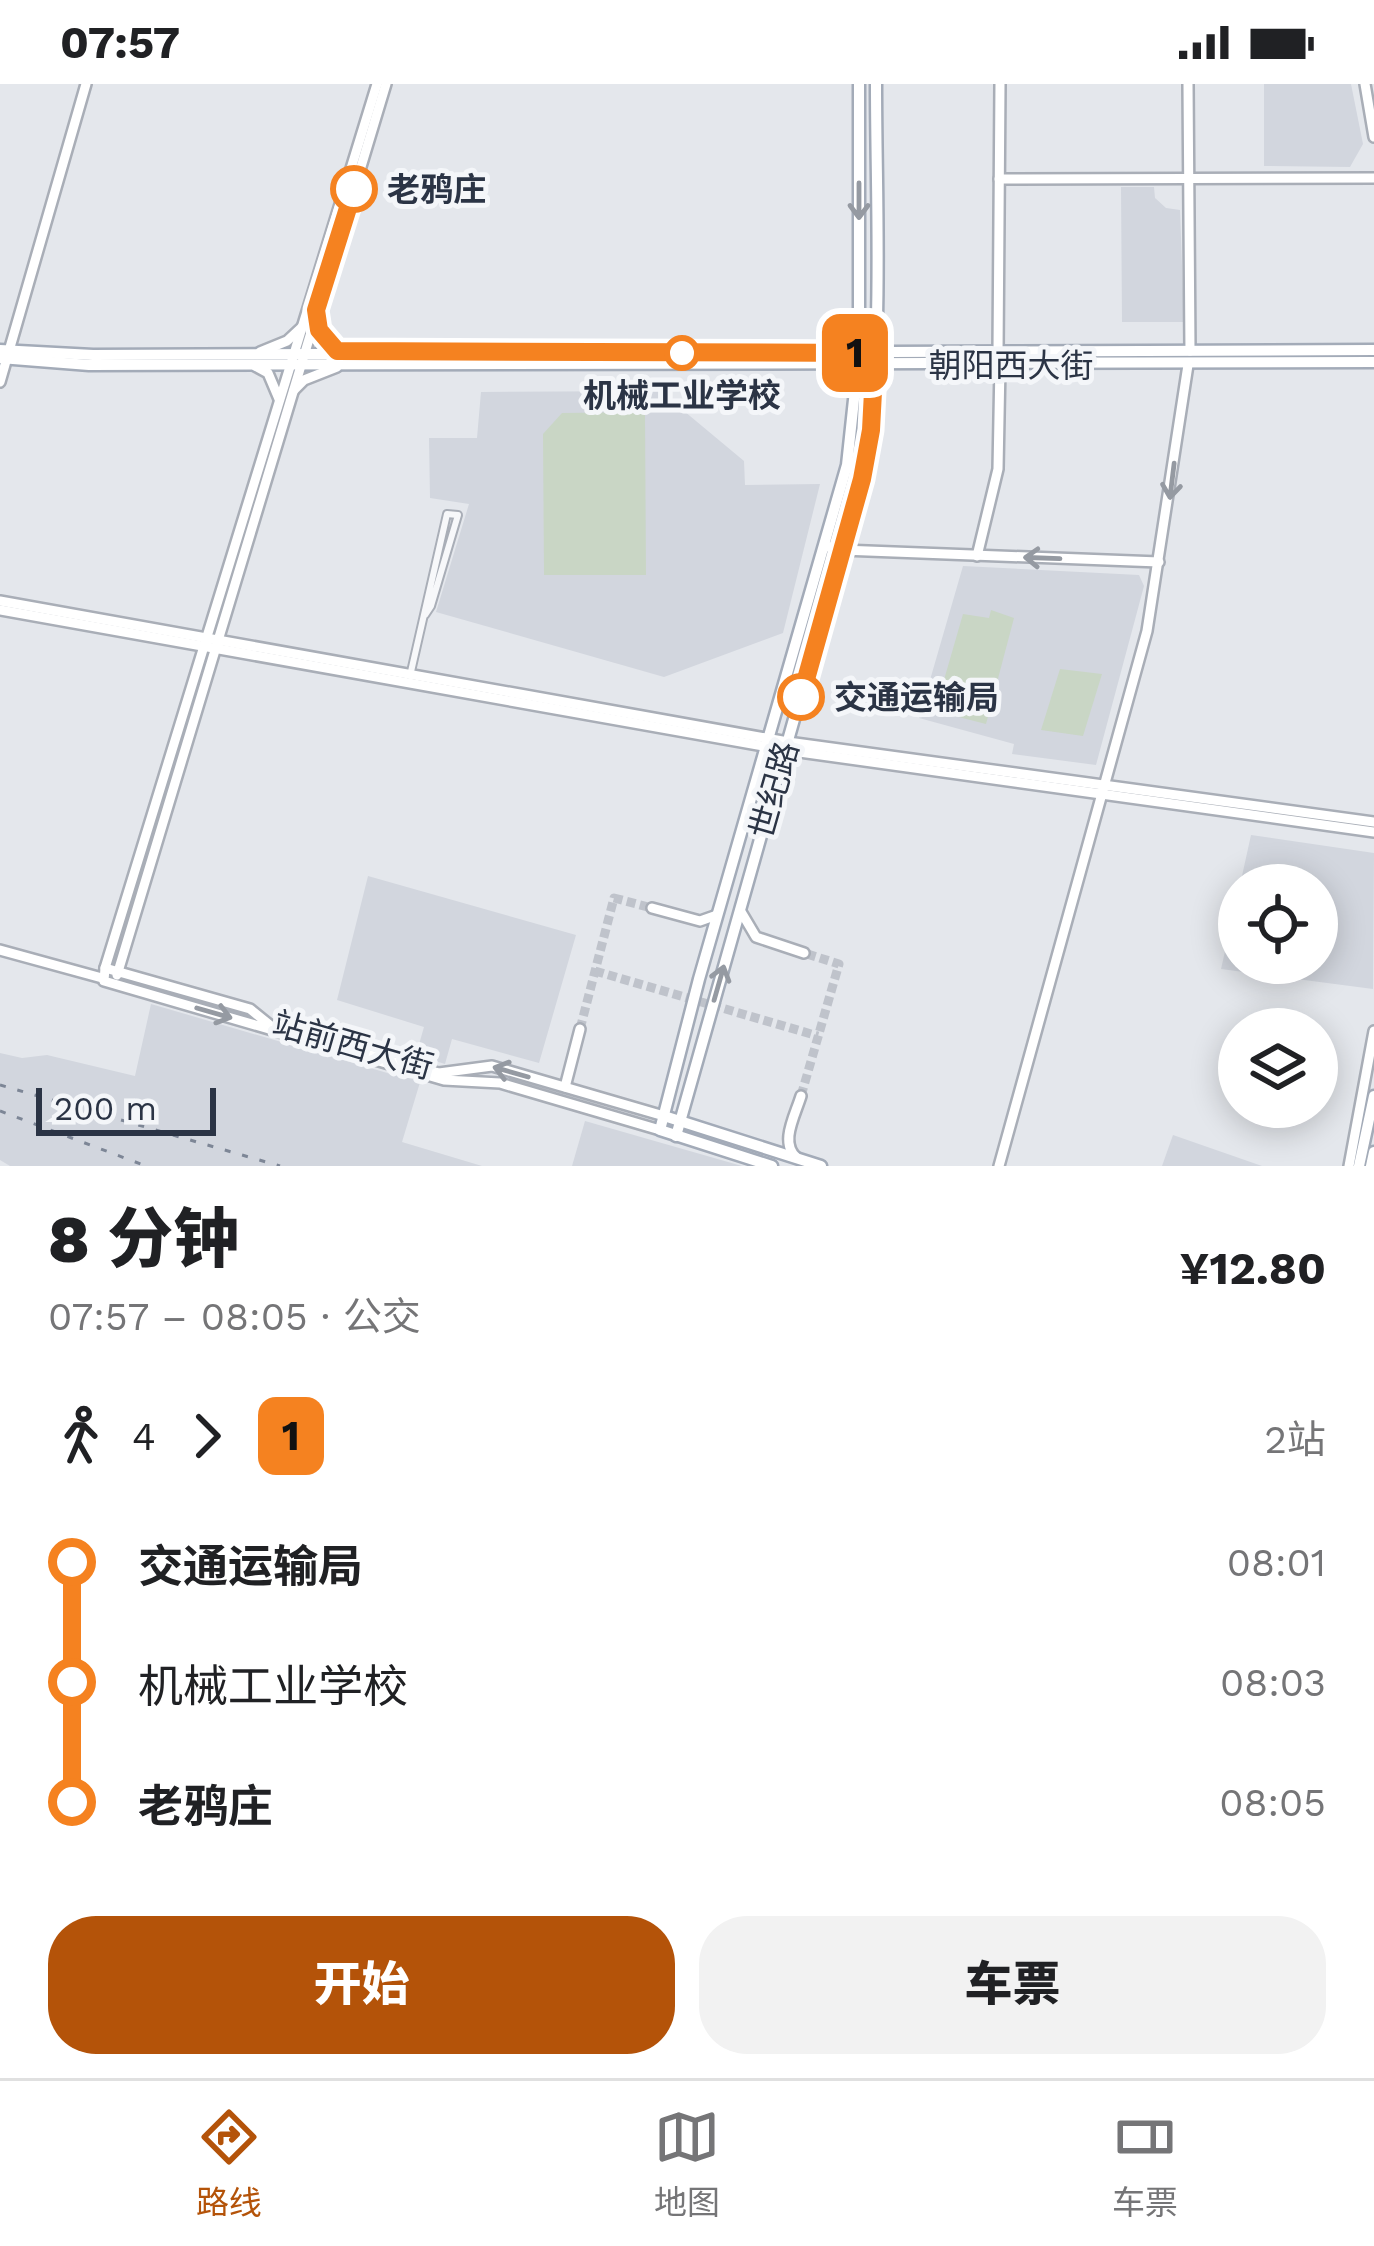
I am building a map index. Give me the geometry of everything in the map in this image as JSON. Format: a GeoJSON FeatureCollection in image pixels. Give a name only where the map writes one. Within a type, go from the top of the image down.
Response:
{"type":"FeatureCollection","features":[{"type":"Feature","properties":{"kind":"main road"},"geometry":{"type":"LineString","coordinates":[[0,382],[4,355],[86,84]]}},
{"type":"Feature","properties":{"kind":"main road"},"geometry":{"type":"LineString","coordinates":[[114,984],[279,407],[316,310],[382,84]]}},
{"type":"Feature","properties":{"kind":"main road"},"geometry":{"type":"LineString","coordinates":[[104,973],[289,400],[305,323],[382,84]]}},
{"type":"Feature","properties":{"kind":"main road","name":"世纪路"},"geometry":{"type":"LineString","coordinates":[[660,1130],[851,443],[858,359],[859,84]]}},
{"type":"Feature","properties":{"kind":"main road","name":"世纪路"},"geometry":{"type":"LineString","coordinates":[[676,1136],[866,456],[875,359],[875,84]]}},
{"type":"Feature","properties":{"kind":"main road"},"geometry":{"type":"LineString","coordinates":[[976,556],[998,470],[1000,84]]}},
{"type":"Feature","properties":{"kind":"main road"},"geometry":{"type":"LineString","coordinates":[[999,1166],[1147,631],[1189,358],[1188,84]]}},
{"type":"Feature","properties":{"kind":"main road"},"geometry":{"type":"LineString","coordinates":[[1365,84],[1374,137]]}},
{"type":"Feature","properties":{"kind":"main road"},"geometry":{"type":"LineString","coordinates":[[999,179],[1189,183],[1374,178]]}},
{"type":"Feature","properties":{"kind":"main road"},"geometry":{"type":"LineString","coordinates":[[316,310],[319,330],[329,346],[350,359]]}},
{"type":"Feature","properties":{"kind":"main road"},"geometry":{"type":"LineString","coordinates":[[279,407],[268,373],[251,359],[286,341],[305,323]]}},
{"type":"Feature","properties":{"kind":"main road","name":"朝阳西大街"},"geometry":{"type":"LineString","coordinates":[[4,355],[89,365],[251,359],[1349,356],[1374,348]]}},
{"type":"Feature","properties":{"kind":"main road","name":"朝阳西大街"},"geometry":{"type":"LineString","coordinates":[[1349,356],[1374,364]]}},
{"type":"Feature","properties":{"kind":"main road"},"geometry":{"type":"LineString","coordinates":[[289,400],[304,380],[350,359]]}},
{"type":"Feature","properties":{"kind":"main road"},"geometry":{"type":"LineString","coordinates":[[825,546],[1159,562]]}},
{"type":"Feature","properties":{"kind":"main road"},"geometry":{"type":"LineString","coordinates":[[0,605],[787,746],[1374,822]]}},
{"type":"Feature","properties":{"kind":"main road"},"geometry":{"type":"LineString","coordinates":[[210,644],[769,743]]}},
{"type":"Feature","properties":{"kind":"main road"},"geometry":{"type":"LineString","coordinates":[[1102,789],[1374,832]]}},
{"type":"Feature","properties":{"kind":"main road"},"geometry":{"type":"LineString","coordinates":[[652,908],[700,921],[715,917],[724,901],[741,906],[756,937],[804,953]]}},
{"type":"Feature","properties":{"kind":"main road","name":"站前西大街"},"geometry":{"type":"LineString","coordinates":[[0,950],[118,972],[250,1009],[271,1026],[450,1081],[500,1084],[772,1166]]}},
{"type":"Feature","properties":{"kind":"main road","name":"站前西大街"},"geometry":{"type":"LineString","coordinates":[[104,973],[114,984],[416,1070],[439,1073],[492,1066],[821,1166]]}},
{"type":"Feature","properties":{"kind":"main road"},"geometry":{"type":"LineString","coordinates":[[565,1087],[580,1029]]}},
{"type":"Feature","properties":{"kind":"main road"},"geometry":{"type":"LineString","coordinates":[[1349,1166],[1374,1031]]}},
{"type":"Feature","properties":{"kind":"main road"},"geometry":{"type":"LineString","coordinates":[[686,1038],[702,1043]]}},
{"type":"Feature","properties":{"kind":"main road"},"geometry":{"type":"LineString","coordinates":[[796,1158],[788,1142],[801,1096]]}},
{"type":"Feature","properties":{"kind":"main road"},"geometry":{"type":"LineString","coordinates":[[1359,1166],[1370,1135],[1374,1096]]}},
{"type":"Feature","properties":{"kind":"main road"},"geometry":{"type":"LineString","coordinates":[[1372,1166],[1374,1152]]}},
{"type":"Feature","properties":{"kind":"street"},"geometry":{"type":"LineString","coordinates":[[410,676],[447,514],[458,515],[425,615]]}},
{"type":"Feature","properties":{"kind":"shaded area"},"geometry":{"type":"Polygon","coordinates":[[[1264,84],[1351,84],[1363,144],[1350,167],[1264,166],[1264,84]]]}},
{"type":"Feature","properties":{"kind":"shaded area"},"geometry":{"type":"Polygon","coordinates":[[[1121,187],[1154,187],[1155,198],[1166,208],[1180,210],[1184,322],[1122,322],[1121,187]]]}},
{"type":"Feature","properties":{"kind":"shaded area"},"geometry":{"type":"Polygon","coordinates":[[[660,391],[744,461],[745,485],[820,484],[783,633],[664,677],[436,612],[469,504],[430,498],[429,438],[477,438],[481,392],[660,391]]]}},
{"type":"Feature","properties":{"kind":"shaded area"},"geometry":{"type":"Polygon","coordinates":[[[963,566],[1139,575],[1144,586],[1096,765],[1012,754],[1014,744],[919,718],[963,566]]]}},
{"type":"Feature","properties":{"kind":"shaded area"},"geometry":{"type":"Polygon","coordinates":[[[1251,835],[1374,853],[1373,989],[1335,984],[1338,864],[1245,864],[1251,835]]]}},
{"type":"Feature","properties":{"kind":"shaded area"},"geometry":{"type":"Polygon","coordinates":[[[368,876],[576,935],[539,1063],[452,1039],[445,1064],[416,1055],[424,1027],[337,1000],[368,876]]]}},
{"type":"Feature","properties":{"kind":"shaded area"},"geometry":{"type":"Polygon","coordinates":[[[151,1004],[421,1079],[402,1142],[482,1166],[10,1166],[0,1160],[0,1053],[22,1058],[47,1055],[135,1076],[151,1004]]]}},
{"type":"Feature","properties":{"kind":"shaded area"},"geometry":{"type":"Polygon","coordinates":[[[585,1121],[742,1166],[572,1166],[585,1121]]]}},
{"type":"Feature","properties":{"kind":"shaded area"},"geometry":{"type":"Polygon","coordinates":[[[1173,1135],[1262,1166],[1162,1166],[1173,1135]]]}},
{"type":"Feature","properties":{"kind":"green space"},"geometry":{"type":"Polygon","coordinates":[[[645,412],[646,575],[544,575],[543,434],[562,413],[645,412]]]}},
{"type":"Feature","properties":{"kind":"green space"},"geometry":{"type":"Polygon","coordinates":[[[991,610],[1014,618],[986,724],[935,711],[963,614],[989,618],[991,610]]]}},
{"type":"Feature","properties":{"kind":"green space"},"geometry":{"type":"Polygon","coordinates":[[[1060,669],[1102,674],[1083,736],[1041,730],[1060,669]]]}},
{"type":"Feature","properties":{"kind":"tunnel"},"geometry":{"type":"LineString","coordinates":[[580,1029],[614,898],[652,908]]}},
{"type":"Feature","properties":{"kind":"tunnel"},"geometry":{"type":"LineString","coordinates":[[801,1096],[839,964],[804,953]]}},
{"type":"Feature","properties":{"kind":"tunnel"},"geometry":{"type":"LineString","coordinates":[[595,971],[818,1036]]}},
{"type":"Feature","properties":{"kind":"railway"},"geometry":{"type":"LineString","coordinates":[[0,1085],[280,1166]]}},
{"type":"Feature","properties":{"kind":"railway"},"geometry":{"type":"LineString","coordinates":[[0,1111],[146,1166]]}},
{"type":"Feature","properties":{"kind":"bus line","name":"1"},"geometry":{"type":"LineString","coordinates":[[354,189],[316,310],[319,330],[337,351],[875,353],[871,430],[862,479],[801,697]]}},
{"type":"Feature","properties":{"kind":"place","name":"老鸦庄"},"geometry":{"type":"Point","coordinates":[354,189]}},
{"type":"Feature","properties":{"kind":"place","name":"机械工业学校"},"geometry":{"type":"Point","coordinates":[682,353]}},
{"type":"Feature","properties":{"kind":"place","name":"交通运输局"},"geometry":{"type":"Point","coordinates":[801,697]}}]}
